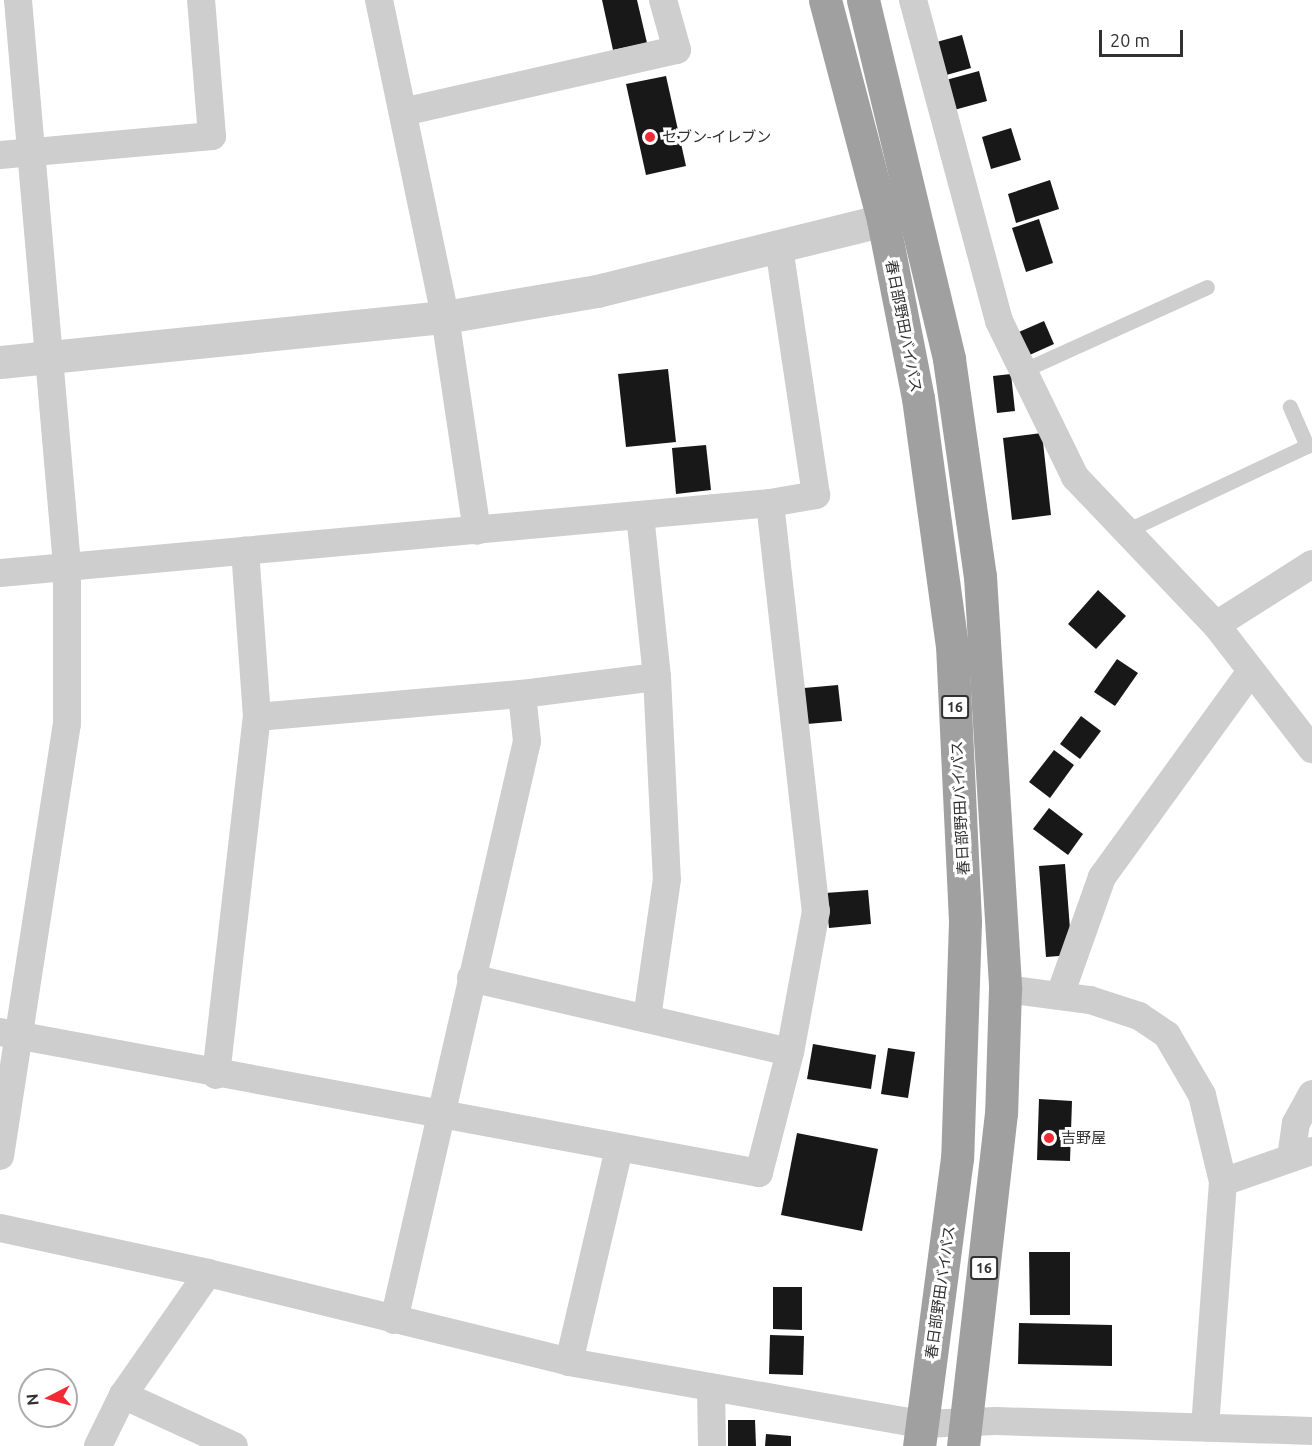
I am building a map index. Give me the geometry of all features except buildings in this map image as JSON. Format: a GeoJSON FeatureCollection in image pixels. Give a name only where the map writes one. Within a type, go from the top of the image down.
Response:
{"type":"FeatureCollection","features":[{"type":"Feature","properties":{"kind":"highway","name":"春日部野田バイパス"},"geometry":{"type":"LineString","coordinates":[[825,0],[883,220],[918,398],[952,645],[965,922],[957,1158],[920,1435]]}},
{"type":"Feature","properties":{"kind":"highway","name":"16"},"geometry":{"type":"LineString","coordinates":[[863,0],[953,382],[980,576],[1005,989],[1001,1113],[964,1434]]}},
{"type":"Feature","properties":{"kind":"street"},"geometry":{"type":"LineString","coordinates":[[0,1156],[10,1033],[67,724],[67,565],[18,0]]}},
{"type":"Feature","properties":{"kind":"street"},"geometry":{"type":"LineString","coordinates":[[0,155],[212,136],[201,0]]}},
{"type":"Feature","properties":{"kind":"street"},"geometry":{"type":"LineString","coordinates":[[379,0],[445,317],[477,531]]}},
{"type":"Feature","properties":{"kind":"street"},"geometry":{"type":"LineString","coordinates":[[404,112],[677,50],[663,0]]}},
{"type":"Feature","properties":{"kind":"street"},"geometry":{"type":"LineString","coordinates":[[913,0],[999,321],[1075,477],[1216,625],[1312,748]]}},
{"type":"Feature","properties":{"kind":"street"},"geometry":{"type":"LineString","coordinates":[[0,362],[445,317],[597,291],[883,220]]}},
{"type":"Feature","properties":{"kind":"street"},"geometry":{"type":"LineString","coordinates":[[0,573],[67,565],[477,531],[770,503],[816,495],[779,246]]}},
{"type":"Feature","properties":{"kind":"street"},"geometry":{"type":"LineString","coordinates":[[10,1033],[216,1075],[759,1173],[790,1052],[816,911],[770,503]]}},
{"type":"Feature","properties":{"kind":"street"},"geometry":{"type":"LineString","coordinates":[[640,515],[657,677],[668,879],[647,1017]]}},
{"type":"Feature","properties":{"kind":"street"},"geometry":{"type":"LineString","coordinates":[[216,1075],[257,717],[245,550]]}},
{"type":"Feature","properties":{"kind":"street"},"geometry":{"type":"LineString","coordinates":[[1216,625],[1312,564]]}},
{"type":"Feature","properties":{"kind":"street"},"geometry":{"type":"LineString","coordinates":[[1060,995],[1102,877],[1251,671]]}},
{"type":"Feature","properties":{"kind":"street"},"geometry":{"type":"LineString","coordinates":[[257,717],[522,694],[657,677]]}},
{"type":"Feature","properties":{"kind":"street"},"geometry":{"type":"LineString","coordinates":[[394,1320],[439,1115],[527,741],[522,694]]}},
{"type":"Feature","properties":{"kind":"street"},"geometry":{"type":"LineString","coordinates":[[471,978],[790,1052]]}},
{"type":"Feature","properties":{"kind":"street"},"geometry":{"type":"LineString","coordinates":[[1005,989],[1090,999],[1139,1016],[1167,1035],[1202,1095],[1223,1182],[1205,1427]]}},
{"type":"Feature","properties":{"kind":"street"},"geometry":{"type":"LineString","coordinates":[[1223,1182],[1302,1154],[1296,1123],[1312,1094]]}},
{"type":"Feature","properties":{"kind":"street"},"geometry":{"type":"LineString","coordinates":[[569,1362],[619,1148]]}},
{"type":"Feature","properties":{"kind":"street"},"geometry":{"type":"LineString","coordinates":[[0,1228],[208,1273],[569,1362],[711,1389],[920,1435],[1205,1427],[1308,1436]]}},
{"type":"Feature","properties":{"kind":"street"},"geometry":{"type":"LineString","coordinates":[[98,1446],[123,1395],[208,1273]]}},
{"type":"Feature","properties":{"kind":"street"},"geometry":{"type":"LineString","coordinates":[[711,1389],[712,1446]]}},
{"type":"Feature","properties":{"kind":"street"},"geometry":{"type":"LineString","coordinates":[[123,1395],[234,1446]]}},
{"type":"Feature","properties":{"kind":"lane"},"geometry":{"type":"LineString","coordinates":[[1023,370],[1207,287]]}},
{"type":"Feature","properties":{"kind":"lane"},"geometry":{"type":"LineString","coordinates":[[1126,531],[1307,446],[1290,407]]}},
{"type":"Feature","properties":{"kind":"place","name":"セブン-イレブン"},"geometry":{"type":"Point","coordinates":[650,137]}},
{"type":"Feature","properties":{"kind":"place","name":"吉野屋"},"geometry":{"type":"Point","coordinates":[1049,1138]}}]}
